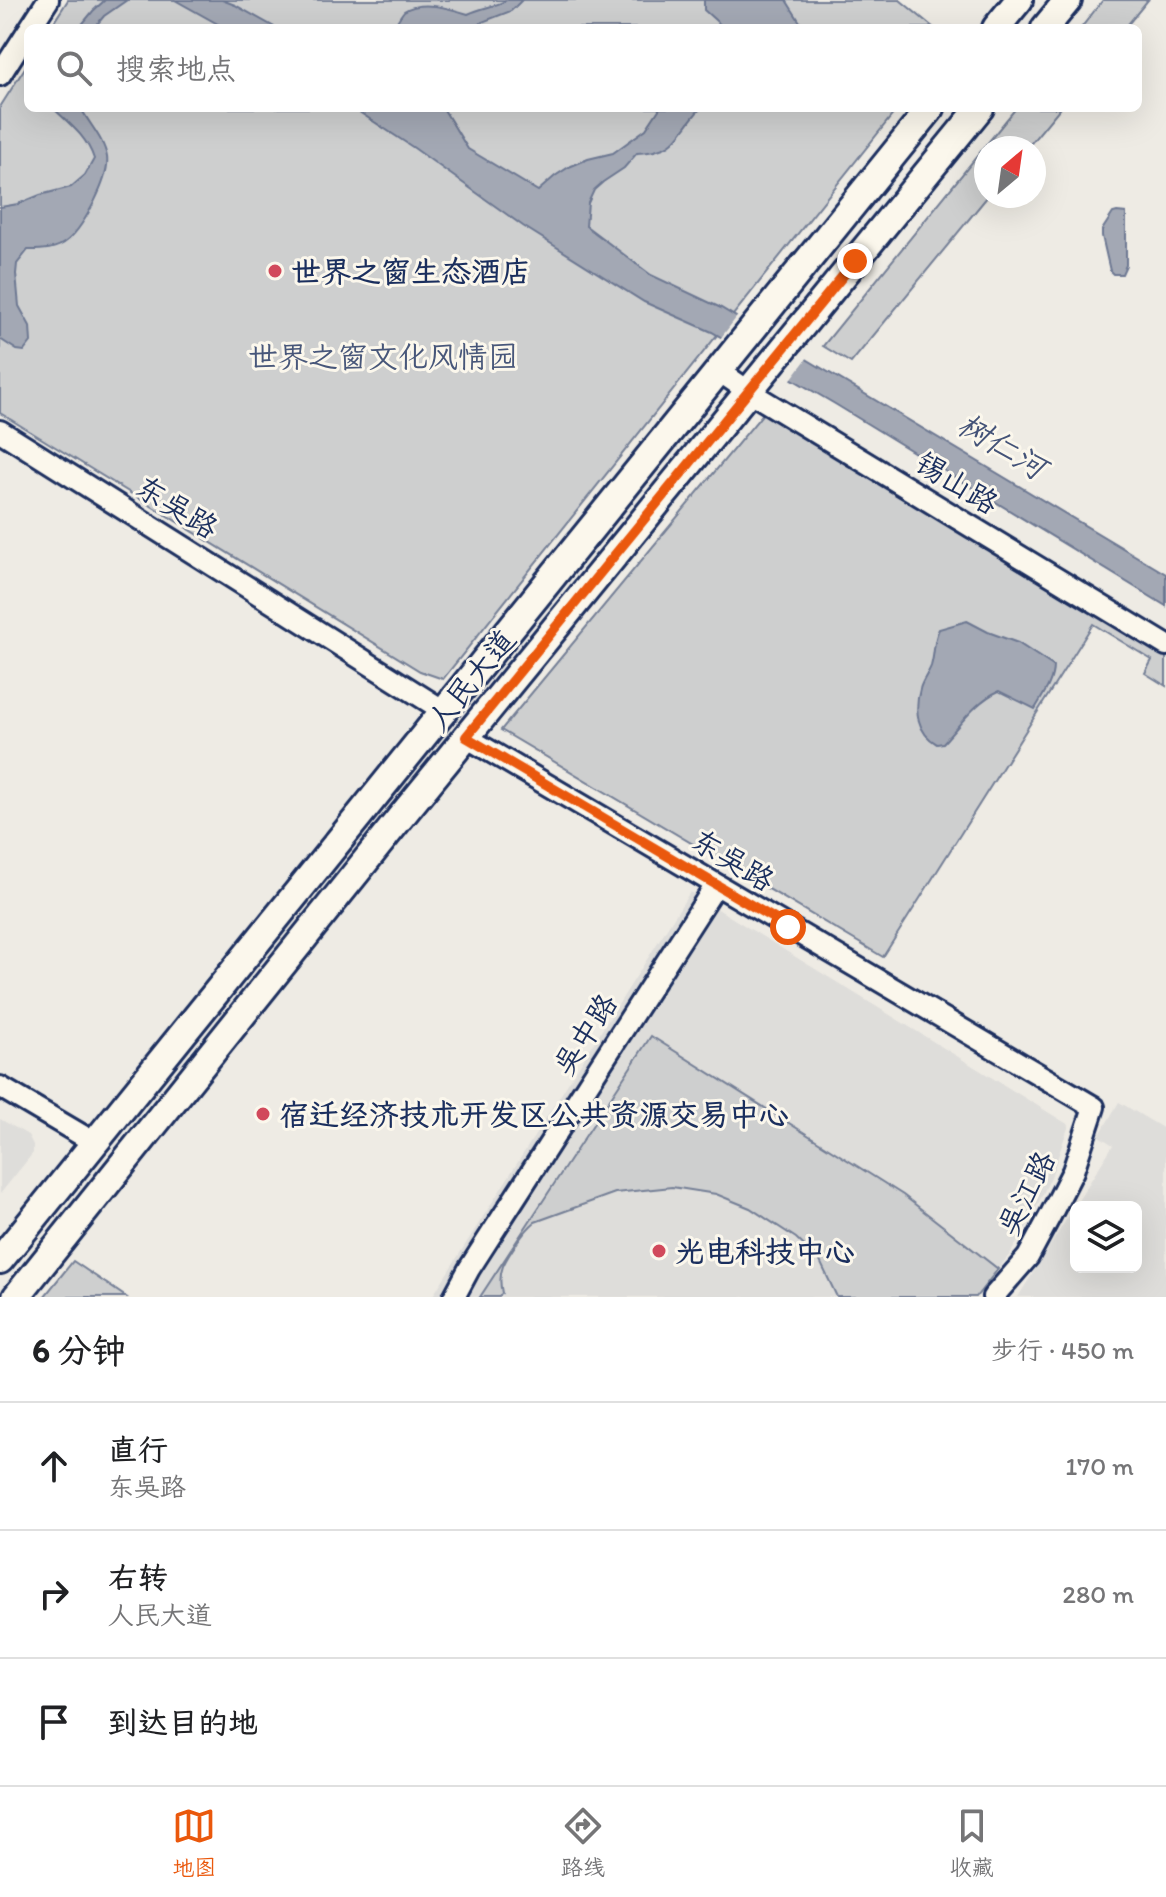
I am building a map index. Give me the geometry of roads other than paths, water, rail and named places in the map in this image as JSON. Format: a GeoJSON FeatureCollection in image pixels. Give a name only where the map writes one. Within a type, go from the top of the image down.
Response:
{"type":"FeatureCollection","features":[{"type":"Feature","properties":{"kind":"main road"},"geometry":{"type":"LineString","coordinates":[[999,24],[1019,0]]}},
{"type":"Feature","properties":{"kind":"main road"},"geometry":{"type":"LineString","coordinates":[[1048,24],[1068,0]]}},
{"type":"Feature","properties":{"kind":"main road","name":"人民大道"},"geometry":{"type":"LineString","coordinates":[[0,1260],[928,112]]}},
{"type":"Feature","properties":{"kind":"main road","name":"人民大道"},"geometry":{"type":"LineString","coordinates":[[16,1297],[466,737],[977,112]]}},
{"type":"Feature","properties":{"kind":"main road"},"geometry":{"type":"LineString","coordinates":[[826,238],[855,261]]}},
{"type":"Feature","properties":{"kind":"street"},"geometry":{"type":"LineString","coordinates":[[33,24],[48,0]]}},
{"type":"Feature","properties":{"kind":"street"},"geometry":{"type":"LineString","coordinates":[[0,75],[24,38]]}},
{"type":"Feature","properties":{"kind":"street","name":"锡山路"},"geometry":{"type":"LineString","coordinates":[[719,371],[1166,635]]}},
{"type":"Feature","properties":{"kind":"street","name":"锡山路"},"geometry":{"type":"LineString","coordinates":[[751,388],[1166,645]]}},
{"type":"Feature","properties":{"kind":"street","name":"东吴路"},"geometry":{"type":"LineString","coordinates":[[0,431],[441,715]]}},
{"type":"Feature","properties":{"kind":"street","name":"东吴路"},"geometry":{"type":"LineString","coordinates":[[0,447],[441,715]]}},
{"type":"Feature","properties":{"kind":"street","name":"东吴路"},"geometry":{"type":"LineString","coordinates":[[466,737],[1094,1107]]}},
{"type":"Feature","properties":{"kind":"street","name":"吴中路"},"geometry":{"type":"LineString","coordinates":[[454,1297],[716,885]]}},
{"type":"Feature","properties":{"kind":"street"},"geometry":{"type":"LineString","coordinates":[[0,1087],[95,1143]]}},
{"type":"Feature","properties":{"kind":"street","name":"吴江路"},"geometry":{"type":"LineString","coordinates":[[993,1297],[1028,1257],[1073,1171],[1094,1107]]}},
{"type":"Feature","properties":{"kind":"place","name":"世界之窗生态酒店"},"geometry":{"type":"Point","coordinates":[275,271]}},
{"type":"Feature","properties":{"kind":"place","name":"宿迁经济技术开发区公共资源交易中心"},"geometry":{"type":"Point","coordinates":[263,1114]}},
{"type":"Feature","properties":{"kind":"place","name":"光电科技中心"},"geometry":{"type":"Point","coordinates":[659,1251]}},
{"type":"Feature","properties":{"kind":"park label","name":"世界之窗文化风情园"},"geometry":{"type":"Point","coordinates":[383,356]}},
{"type":"Feature","properties":{"kind":"water label","name":"树仁河"},"geometry":{"type":"Point","coordinates":[1002,446]}}]}
